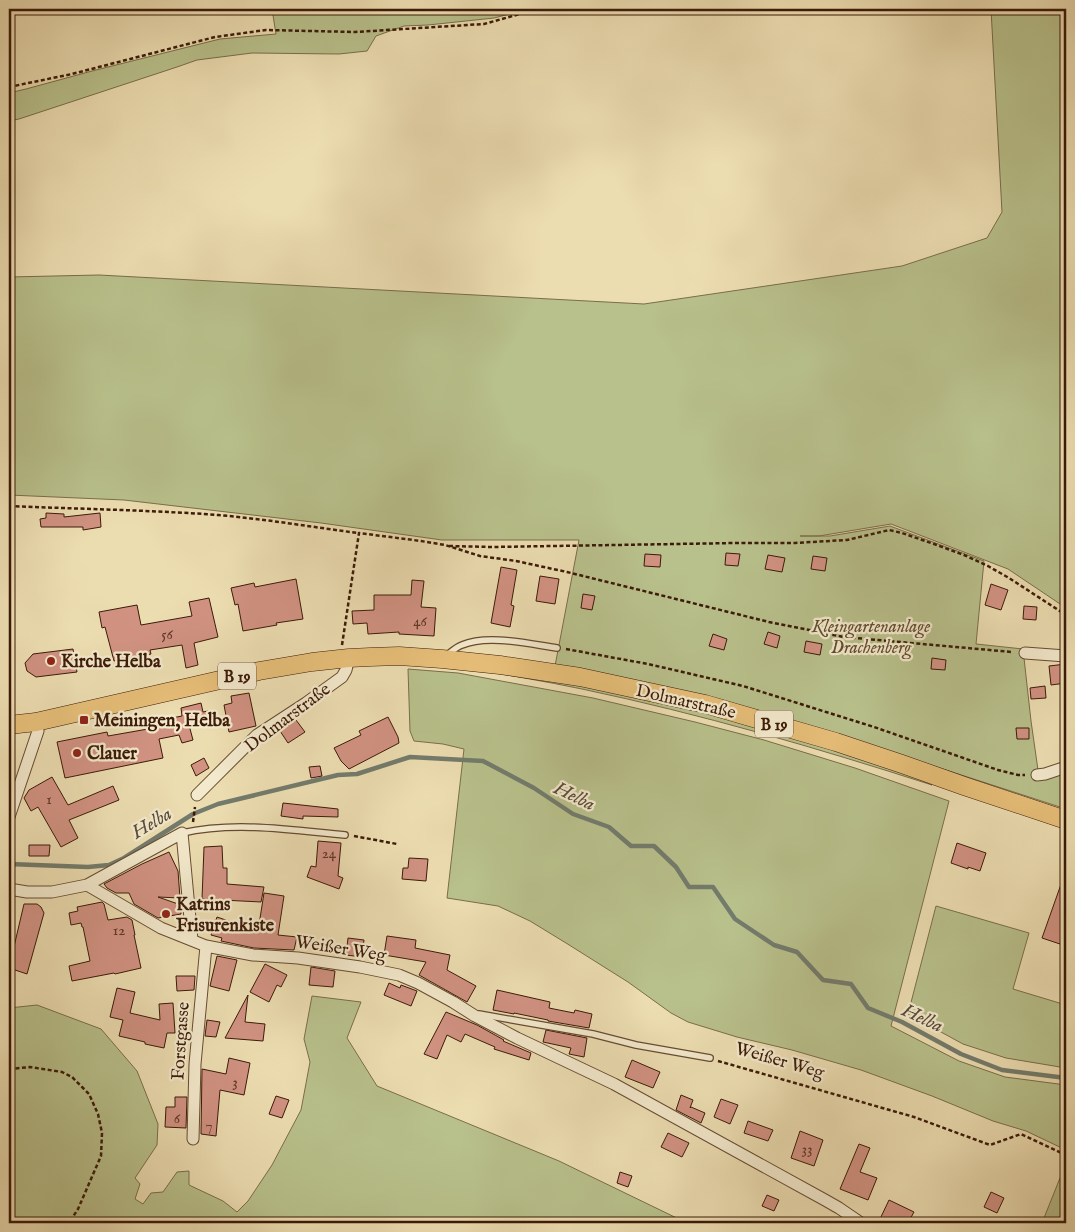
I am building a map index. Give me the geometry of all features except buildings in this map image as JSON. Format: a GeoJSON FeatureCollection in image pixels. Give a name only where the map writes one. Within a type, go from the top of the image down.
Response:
{"type":"FeatureCollection","features":[{"type":"Feature","properties":{"kind":"main road","name":"Dolmarstraße"},"geometry":{"type":"LineString","coordinates":[[9,724],[36,722],[259,671],[312,662],[345,658],[399,656],[442,659],[500,665],[580,677],[705,704],[836,742],[1066,820]]}},
{"type":"Feature","properties":{"kind":"street"},"geometry":{"type":"LineString","coordinates":[[1026,653],[1066,656]]}},
{"type":"Feature","properties":{"kind":"street","name":"Dolmarstraße"},"geometry":{"type":"LineString","coordinates":[[196,795],[257,735],[342,677],[348,666],[345,658]]}},
{"type":"Feature","properties":{"kind":"street"},"geometry":{"type":"LineString","coordinates":[[9,817],[38,731],[36,722]]}},
{"type":"Feature","properties":{"kind":"street"},"geometry":{"type":"LineString","coordinates":[[1037,775],[1066,767]]}},
{"type":"Feature","properties":{"kind":"street"},"geometry":{"type":"LineString","coordinates":[[9,889],[28,892],[52,892],[87,885],[182,833],[192,940]]}},
{"type":"Feature","properties":{"kind":"street","name":"Weißer Weg"},"geometry":{"type":"LineString","coordinates":[[87,885],[161,928],[206,946],[253,955],[298,958],[360,966],[399,975],[418,983],[475,1016],[614,1084],[840,1208],[862,1223]]}},
{"type":"Feature","properties":{"kind":"street","name":"Forstgasse"},"geometry":{"type":"LineString","coordinates":[[192,1139],[195,1064],[206,946]]}},
{"type":"Feature","properties":{"kind":"lane"},"geometry":{"type":"LineString","coordinates":[[442,659],[460,646],[472,641],[490,639],[557,648]]}},
{"type":"Feature","properties":{"kind":"lane"},"geometry":{"type":"LineString","coordinates":[[182,833],[215,828],[248,828],[345,835]]}},
{"type":"Feature","properties":{"kind":"lane","name":"Weißer Weg"},"geometry":{"type":"LineString","coordinates":[[475,1016],[480,1014],[593,1034],[636,1045],[710,1058]]}},
{"type":"Feature","properties":{"kind":"path"},"geometry":{"type":"LineString","coordinates":[[9,87],[72,74],[215,37],[266,30],[355,32],[484,24],[536,9]]}},
{"type":"Feature","properties":{"kind":"path"},"geometry":{"type":"LineString","coordinates":[[9,506],[118,509],[249,518],[445,545],[493,547],[795,543],[847,540],[889,530],[934,544],[988,566],[1066,615]]}},
{"type":"Feature","properties":{"kind":"path"},"geometry":{"type":"LineString","coordinates":[[345,658],[358,533]]}},
{"type":"Feature","properties":{"kind":"path"},"geometry":{"type":"LineString","coordinates":[[445,545],[480,556],[516,561],[567,572],[769,622],[844,637],[1026,653]]}},
{"type":"Feature","properties":{"kind":"path","name":"Dolmarstraße"},"geometry":{"type":"LineString","coordinates":[[557,648],[648,664],[743,686],[874,727],[998,770],[1018,775],[1037,775]]}},
{"type":"Feature","properties":{"kind":"path"},"geometry":{"type":"LineString","coordinates":[[193,818],[194,809]]}},
{"type":"Feature","properties":{"kind":"path"},"geometry":{"type":"LineString","coordinates":[[345,835],[397,844]]}},
{"type":"Feature","properties":{"kind":"path","name":"Weißer Weg"},"geometry":{"type":"LineString","coordinates":[[710,1058],[914,1117],[990,1145],[1021,1134],[1066,1156]]}},
{"type":"Feature","properties":{"kind":"path"},"geometry":{"type":"LineString","coordinates":[[9,1069],[30,1067],[62,1072],[72,1077],[89,1094],[98,1114],[102,1134],[101,1156],[78,1209],[69,1223]]}},
{"type":"Feature","properties":{"kind":"green space"},"geometry":{"type":"Polygon","coordinates":[[[272,9],[529,9],[494,18],[404,26],[376,36],[367,51],[339,54],[252,53],[197,60],[9,121],[9,93],[220,39],[276,34],[272,9]]]}},
{"type":"Feature","properties":{"kind":"green space","name":"Kleingartenanlage Drachenberg"},"geometry":{"type":"Polygon","coordinates":[[[991,9],[1066,9],[1066,608],[1008,569],[891,524],[819,536],[830,536],[890,526],[984,561],[976,644],[1023,649],[1039,777],[1066,770],[1066,809],[823,730],[555,666],[579,540],[442,540],[321,523],[124,500],[9,495],[9,277],[99,275],[644,304],[902,266],[987,238],[1002,212],[991,9]]]}},
{"type":"Feature","properties":{"kind":"green space"},"geometry":{"type":"Polygon","coordinates":[[[467,668],[503,671],[661,701],[752,725],[896,769],[932,785],[802,745],[671,709],[568,686],[467,668]]]}},
{"type":"Feature","properties":{"kind":"green space"},"geometry":{"type":"Polygon","coordinates":[[[408,669],[458,673],[593,698],[695,722],[764,740],[855,768],[949,801],[891,1026],[959,1061],[1005,1077],[1066,1085],[1066,1150],[1026,1131],[993,1121],[861,1070],[688,1022],[671,1013],[628,982],[530,921],[498,906],[447,898],[464,749],[443,744],[414,741],[410,731],[408,669]]]}},
{"type":"Feature","properties":{"kind":"green space"},"geometry":{"type":"Polygon","coordinates":[[[936,906],[1029,933],[1013,989],[1066,1005],[1066,1068],[1006,1058],[963,1044],[908,1014],[936,906]]]}},
{"type":"Feature","properties":{"kind":"green space"},"geometry":{"type":"Polygon","coordinates":[[[312,996],[361,1002],[347,1038],[377,1086],[559,1161],[687,1223],[9,1223],[9,1008],[37,1005],[101,1029],[137,1071],[158,1124],[157,1145],[135,1178],[140,1184],[135,1199],[143,1204],[151,1193],[163,1192],[177,1172],[189,1171],[189,1185],[223,1201],[237,1212],[248,1201],[272,1165],[301,1110],[310,1062],[304,1039],[312,996]]]}},
{"type":"Feature","properties":{"kind":"green space"},"geometry":{"type":"Polygon","coordinates":[[[1064,1168],[1066,1169],[1066,1223],[1042,1223],[1064,1168]]]}},
{"type":"Feature","properties":{"kind":"waterway","name":"Helba"},"geometry":{"type":"LineString","coordinates":[[9,864],[88,867],[109,865],[124,858],[193,814],[218,804],[338,775],[357,774],[410,757],[483,761],[534,788],[573,814],[609,827],[631,846],[654,846],[676,867],[689,887],[713,887],[735,919],[774,945],[797,952],[823,980],[851,984],[868,1008],[902,1022],[961,1054],[1002,1070],[1066,1078]]}},
{"type":"Feature","properties":{"kind":"place","name":"Kirche Helba"},"geometry":{"type":"Point","coordinates":[51,661]}},
{"type":"Feature","properties":{"kind":"place","name":"Meiningen, Helba"},"geometry":{"type":"Point","coordinates":[84,720]}},
{"type":"Feature","properties":{"kind":"place","name":"Clauer"},"geometry":{"type":"Point","coordinates":[77,753]}},
{"type":"Feature","properties":{"kind":"place","name":"Katrins Frisurenkiste"},"geometry":{"type":"Point","coordinates":[166,914]}}]}
